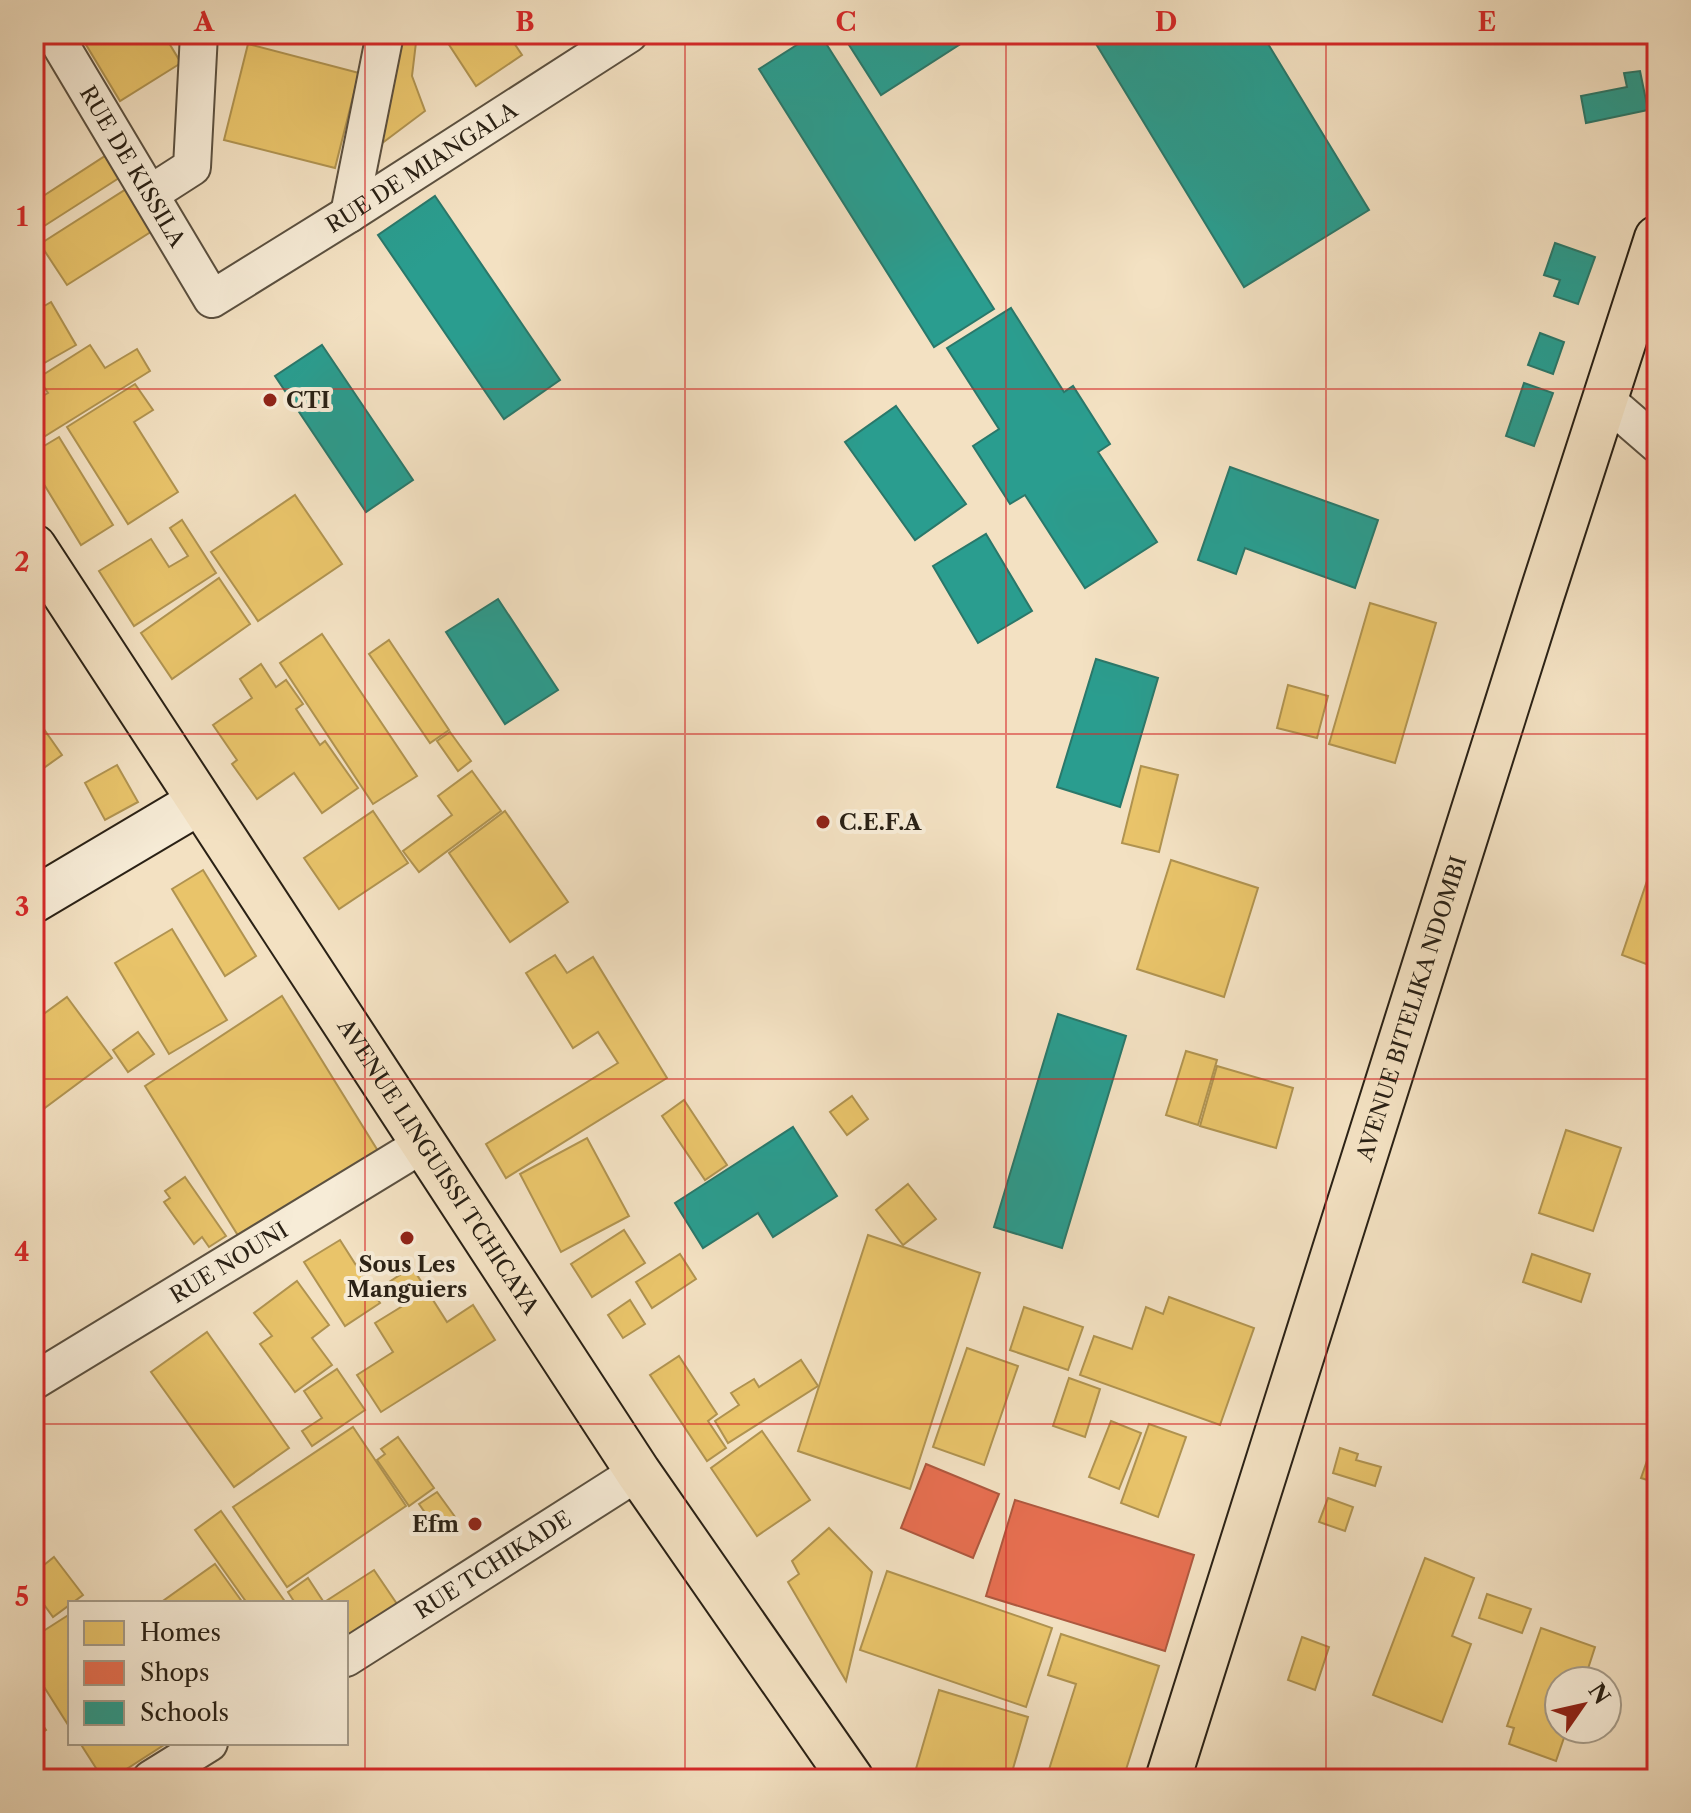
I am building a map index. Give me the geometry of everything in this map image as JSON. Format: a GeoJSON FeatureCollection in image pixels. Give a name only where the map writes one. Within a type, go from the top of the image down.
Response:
{"type":"FeatureCollection","features":[{"type":"Feature","properties":{"kind":"main road","name":"AVENUE BITELIKA NDOMBI"},"geometry":{"type":"LineString","coordinates":[[1168,1779],[1657,238]]}},
{"type":"Feature","properties":{"kind":"main road","name":"AVENUE LINGUISSI TCHICAYA"},"geometry":{"type":"LineString","coordinates":[[34,547],[638,1472],[851,1779]]}},
{"type":"Feature","properties":{"kind":"street","name":"RUE DE KISSILA"},"geometry":{"type":"LineString","coordinates":[[54,34],[212,299]]}},
{"type":"Feature","properties":{"kind":"street"},"geometry":{"type":"LineString","coordinates":[[150,194],[192,167],[199,34]]}},
{"type":"Feature","properties":{"kind":"street"},"geometry":{"type":"LineString","coordinates":[[349,214],[385,34]]}},
{"type":"Feature","properties":{"kind":"street","name":"RUE DE MIANGALA"},"geometry":{"type":"LineString","coordinates":[[212,299],[629,34]]}},
{"type":"Feature","properties":{"kind":"street"},"geometry":{"type":"LineString","coordinates":[[1605,399],[1657,444]]}},
{"type":"Feature","properties":{"kind":"street"},"geometry":{"type":"LineString","coordinates":[[34,900],[199,802]]}},
{"type":"Feature","properties":{"kind":"street","name":"RUE NOUNI"},"geometry":{"type":"LineString","coordinates":[[34,1381],[423,1144]]}},
{"type":"Feature","properties":{"kind":"street","name":"RUE TCHIKADE"},"geometry":{"type":"LineString","coordinates":[[348,1657],[638,1472]]}},
{"type":"Feature","properties":{"kind":"street"},"geometry":{"type":"LineString","coordinates":[[151,1779],[206,1745]]}},
{"type":"Feature","properties":{"kind":"building: Homes"},"geometry":{"type":"Polygon","coordinates":[[[101,34],[173,34],[166,38],[181,63],[120,101],[85,43],[101,34]]]}},
{"type":"Feature","properties":{"kind":"building: Homes"},"geometry":{"type":"Polygon","coordinates":[[[394,34],[417,34],[412,76],[425,111],[377,147],[394,34]]]}},
{"type":"Feature","properties":{"kind":"building: Homes"},"geometry":{"type":"Polygon","coordinates":[[[442,34],[508,34],[522,55],[476,86],[442,34]]]}},
{"type":"Feature","properties":{"kind":"building: Homes"},"geometry":{"type":"Polygon","coordinates":[[[248,44],[359,73],[335,168],[224,140],[248,44]]]}},
{"type":"Feature","properties":{"kind":"building: Homes"},"geometry":{"type":"Polygon","coordinates":[[[105,156],[119,178],[38,230],[34,224],[34,202],[105,156]]]}},
{"type":"Feature","properties":{"kind":"building: Homes"},"geometry":{"type":"Polygon","coordinates":[[[131,186],[157,228],[67,285],[40,244],[131,186]]]}},
{"type":"Feature","properties":{"kind":"building: Homes"},"geometry":{"type":"Polygon","coordinates":[[[51,302],[76,345],[39,366],[34,359],[34,312],[51,302]]]}},
{"type":"Feature","properties":{"kind":"building: Homes"},"geometry":{"type":"Polygon","coordinates":[[[90,345],[105,368],[137,349],[150,371],[34,443],[34,401],[48,393],[38,378],[90,345]]]}},
{"type":"Feature","properties":{"kind":"building: Homes"},"geometry":{"type":"Polygon","coordinates":[[[135,384],[153,410],[134,422],[178,492],[128,524],[67,427],[135,384]]]}},
{"type":"Feature","properties":{"kind":"building: Homes"},"geometry":{"type":"Polygon","coordinates":[[[59,437],[113,525],[81,545],[34,468],[34,452],[59,437]]]}},
{"type":"Feature","properties":{"kind":"building: Homes"},"geometry":{"type":"Polygon","coordinates":[[[295,495],[342,564],[258,621],[211,552],[295,495]]]}},
{"type":"Feature","properties":{"kind":"building: Homes"},"geometry":{"type":"Polygon","coordinates":[[[182,520],[216,573],[134,626],[99,571],[151,539],[169,567],[188,556],[170,528],[182,520]]]}},
{"type":"Feature","properties":{"kind":"building: Homes"},"geometry":{"type":"Polygon","coordinates":[[[219,578],[250,624],[172,679],[141,633],[219,578]]]}},
{"type":"Feature","properties":{"kind":"building: Homes"},"geometry":{"type":"Polygon","coordinates":[[[1370,603],[1436,623],[1395,763],[1329,744],[1370,603]]]}},
{"type":"Feature","properties":{"kind":"building: Homes"},"geometry":{"type":"Polygon","coordinates":[[[322,634],[417,776],[373,804],[280,663],[322,634]]]}},
{"type":"Feature","properties":{"kind":"building: Homes"},"geometry":{"type":"Polygon","coordinates":[[[389,640],[449,730],[430,743],[369,654],[389,640]]]}},
{"type":"Feature","properties":{"kind":"building: Homes"},"geometry":{"type":"Polygon","coordinates":[[[261,664],[276,687],[286,680],[303,704],[296,709],[320,745],[325,741],[358,788],[322,813],[294,773],[257,799],[232,764],[237,760],[213,725],[252,698],[240,679],[261,664]]]}},
{"type":"Feature","properties":{"kind":"building: Homes"},"geometry":{"type":"Polygon","coordinates":[[[1288,685],[1328,696],[1317,738],[1277,728],[1288,685]]]}},
{"type":"Feature","properties":{"kind":"building: Homes"},"geometry":{"type":"Polygon","coordinates":[[[34,715],[62,755],[34,775],[34,715]]]}},
{"type":"Feature","properties":{"kind":"building: Homes"},"geometry":{"type":"Polygon","coordinates":[[[450,732],[471,761],[458,771],[437,741],[450,732]]]}},
{"type":"Feature","properties":{"kind":"building: Homes"},"geometry":{"type":"Polygon","coordinates":[[[117,765],[138,802],[105,820],[85,783],[117,765]]]}},
{"type":"Feature","properties":{"kind":"building: Homes"},"geometry":{"type":"Polygon","coordinates":[[[1141,766],[1178,775],[1159,852],[1122,843],[1141,766]]]}},
{"type":"Feature","properties":{"kind":"building: Homes"},"geometry":{"type":"Polygon","coordinates":[[[472,771],[501,811],[419,872],[403,851],[452,815],[438,796],[472,771]]]}},
{"type":"Feature","properties":{"kind":"building: Homes"},"geometry":{"type":"Polygon","coordinates":[[[373,811],[408,863],[339,909],[304,858],[373,811]]]}},
{"type":"Feature","properties":{"kind":"building: Homes"},"geometry":{"type":"Polygon","coordinates":[[[505,811],[568,902],[510,942],[449,853],[505,811]]]}},
{"type":"Feature","properties":{"kind":"building: Homes"},"geometry":{"type":"Polygon","coordinates":[[[1171,860],[1258,888],[1224,997],[1137,969],[1171,860]]]}},
{"type":"Feature","properties":{"kind":"building: Homes"},"geometry":{"type":"Polygon","coordinates":[[[203,870],[256,956],[225,976],[172,889],[203,870]]]}},
{"type":"Feature","properties":{"kind":"building: Homes"},"geometry":{"type":"Polygon","coordinates":[[[1650,872],[1657,875],[1657,968],[1622,955],[1650,872]]]}},
{"type":"Feature","properties":{"kind":"building: Homes"},"geometry":{"type":"Polygon","coordinates":[[[172,929],[227,1020],[169,1054],[115,963],[172,929]]]}},
{"type":"Feature","properties":{"kind":"building: Homes"},"geometry":{"type":"Polygon","coordinates":[[[555,955],[567,973],[593,957],[667,1078],[506,1178],[486,1144],[618,1063],[598,1032],[573,1048],[526,973],[555,955]]]}},
{"type":"Feature","properties":{"kind":"building: Homes"},"geometry":{"type":"Polygon","coordinates":[[[282,996],[378,1151],[239,1237],[145,1086],[282,996]]]}},
{"type":"Feature","properties":{"kind":"building: Homes"},"geometry":{"type":"Polygon","coordinates":[[[67,997],[112,1058],[34,1116],[34,1021],[67,997]]]}},
{"type":"Feature","properties":{"kind":"building: Homes"},"geometry":{"type":"Polygon","coordinates":[[[138,1032],[154,1054],[128,1072],[113,1050],[138,1032]]]}},
{"type":"Feature","properties":{"kind":"building: Homes"},"geometry":{"type":"Polygon","coordinates":[[[1186,1051],[1217,1060],[1198,1125],[1166,1115],[1186,1051]]]}},
{"type":"Feature","properties":{"kind":"building: Homes"},"geometry":{"type":"Polygon","coordinates":[[[1217,1066],[1293,1088],[1276,1148],[1200,1126],[1217,1066]]]}},
{"type":"Feature","properties":{"kind":"building: Homes"},"geometry":{"type":"Polygon","coordinates":[[[852,1096],[868,1119],[847,1135],[830,1112],[852,1096]]]}},
{"type":"Feature","properties":{"kind":"building: Homes"},"geometry":{"type":"Polygon","coordinates":[[[684,1100],[727,1165],[705,1180],[662,1116],[684,1100]]]}},
{"type":"Feature","properties":{"kind":"building: Homes"},"geometry":{"type":"Polygon","coordinates":[[[1566,1130],[1621,1148],[1593,1231],[1539,1213],[1566,1130]]]}},
{"type":"Feature","properties":{"kind":"building: Homes"},"geometry":{"type":"Polygon","coordinates":[[[587,1138],[629,1216],[561,1252],[520,1174],[587,1138]]]}},
{"type":"Feature","properties":{"kind":"building: Homes"},"geometry":{"type":"Polygon","coordinates":[[[185,1177],[226,1236],[209,1247],[202,1237],[194,1244],[164,1202],[170,1198],[165,1191],[185,1177]]]}},
{"type":"Feature","properties":{"kind":"building: Homes"},"geometry":{"type":"Polygon","coordinates":[[[908,1184],[936,1219],[903,1245],[876,1210],[908,1184]]]}},
{"type":"Feature","properties":{"kind":"building: Homes"},"geometry":{"type":"Polygon","coordinates":[[[624,1230],[645,1263],[592,1297],[571,1264],[624,1230]]]}},
{"type":"Feature","properties":{"kind":"building: Homes"},"geometry":{"type":"Polygon","coordinates":[[[868,1235],[980,1273],[910,1489],[798,1451],[868,1235]]]}},
{"type":"Feature","properties":{"kind":"building: Homes"},"geometry":{"type":"Polygon","coordinates":[[[340,1240],[380,1303],[345,1326],[304,1262],[340,1240]]]}},
{"type":"Feature","properties":{"kind":"building: Homes"},"geometry":{"type":"Polygon","coordinates":[[[680,1254],[696,1279],[652,1308],[636,1282],[680,1254]]]}},
{"type":"Feature","properties":{"kind":"building: Homes"},"geometry":{"type":"Polygon","coordinates":[[[1532,1254],[1590,1274],[1581,1302],[1523,1282],[1532,1254]]]}},
{"type":"Feature","properties":{"kind":"building: Homes"},"geometry":{"type":"Polygon","coordinates":[[[412,1267],[447,1322],[473,1305],[495,1340],[381,1412],[357,1375],[393,1352],[375,1323],[401,1307],[386,1284],[412,1267]]]}},
{"type":"Feature","properties":{"kind":"building: Homes"},"geometry":{"type":"Polygon","coordinates":[[[297,1281],[329,1325],[312,1338],[332,1365],[295,1392],[260,1344],[272,1336],[254,1313],[297,1281]]]}},
{"type":"Feature","properties":{"kind":"building: Homes"},"geometry":{"type":"Polygon","coordinates":[[[1169,1297],[1254,1328],[1220,1425],[1080,1375],[1094,1336],[1132,1349],[1146,1307],[1163,1314],[1169,1297]]]}},
{"type":"Feature","properties":{"kind":"building: Homes"},"geometry":{"type":"Polygon","coordinates":[[[630,1300],[645,1324],[623,1338],[608,1315],[630,1300]]]}},
{"type":"Feature","properties":{"kind":"building: Homes"},"geometry":{"type":"Polygon","coordinates":[[[1024,1307],[1083,1327],[1068,1370],[1010,1350],[1024,1307]]]}},
{"type":"Feature","properties":{"kind":"building: Homes"},"geometry":{"type":"Polygon","coordinates":[[[207,1332],[289,1448],[234,1487],[151,1372],[207,1332]]]}},
{"type":"Feature","properties":{"kind":"building: Homes"},"geometry":{"type":"Polygon","coordinates":[[[967,1348],[1018,1366],[984,1465],[933,1447],[967,1348]]]}},
{"type":"Feature","properties":{"kind":"building: Homes"},"geometry":{"type":"Polygon","coordinates":[[[679,1356],[717,1414],[708,1421],[726,1448],[707,1461],[650,1375],[679,1356]]]}},
{"type":"Feature","properties":{"kind":"building: Homes"},"geometry":{"type":"Polygon","coordinates":[[[801,1360],[818,1386],[728,1443],[715,1421],[739,1405],[731,1393],[754,1379],[759,1387],[801,1360]]]}},
{"type":"Feature","properties":{"kind":"building: Homes"},"geometry":{"type":"Polygon","coordinates":[[[337,1369],[365,1410],[312,1446],[302,1431],[322,1418],[304,1391],[337,1369]]]}},
{"type":"Feature","properties":{"kind":"building: Homes"},"geometry":{"type":"Polygon","coordinates":[[[1069,1378],[1100,1389],[1085,1437],[1053,1426],[1069,1378]]]}},
{"type":"Feature","properties":{"kind":"building: Homes"},"geometry":{"type":"Polygon","coordinates":[[[1111,1421],[1141,1433],[1119,1489],[1089,1477],[1111,1421]]]}},
{"type":"Feature","properties":{"kind":"building: Homes"},"geometry":{"type":"Polygon","coordinates":[[[1149,1424],[1186,1437],[1158,1517],[1121,1503],[1149,1424]]]}},
{"type":"Feature","properties":{"kind":"building: Homes"},"geometry":{"type":"Polygon","coordinates":[[[353,1427],[406,1506],[287,1587],[233,1507],[353,1427]]]}},
{"type":"Feature","properties":{"kind":"building: Homes"},"geometry":{"type":"Polygon","coordinates":[[[762,1431],[810,1500],[757,1536],[711,1468],[762,1431]]]}},
{"type":"Feature","properties":{"kind":"building: Homes"},"geometry":{"type":"Polygon","coordinates":[[[1657,1432],[1657,1483],[1641,1478],[1657,1432]]]}},
{"type":"Feature","properties":{"kind":"building: Homes"},"geometry":{"type":"Polygon","coordinates":[[[398,1437],[434,1488],[409,1506],[377,1460],[385,1454],[381,1449],[398,1437]]]}},
{"type":"Feature","properties":{"kind":"building: Homes"},"geometry":{"type":"Polygon","coordinates":[[[1340,1448],[1358,1454],[1356,1460],[1381,1467],[1375,1486],[1333,1473],[1340,1448]]]}},
{"type":"Feature","properties":{"kind":"building: Homes"},"geometry":{"type":"Polygon","coordinates":[[[437,1492],[458,1521],[440,1534],[419,1504],[437,1492]]]}},
{"type":"Feature","properties":{"kind":"building: Homes"},"geometry":{"type":"Polygon","coordinates":[[[1328,1498],[1353,1507],[1345,1531],[1319,1522],[1328,1498]]]}},
{"type":"Feature","properties":{"kind":"building: Homes"},"geometry":{"type":"Polygon","coordinates":[[[221,1511],[285,1601],[246,1601],[195,1530],[221,1511]]]}},
{"type":"Feature","properties":{"kind":"building: Homes"},"geometry":{"type":"Polygon","coordinates":[[[829,1528],[872,1572],[846,1681],[788,1582],[799,1574],[792,1561],[829,1528]]]}},
{"type":"Feature","properties":{"kind":"building: Homes"},"geometry":{"type":"Polygon","coordinates":[[[54,1557],[83,1595],[75,1601],[68,1601],[68,1606],[53,1617],[34,1591],[34,1573],[54,1557]]]}},
{"type":"Feature","properties":{"kind":"building: Homes"},"geometry":{"type":"Polygon","coordinates":[[[1425,1558],[1474,1578],[1452,1636],[1471,1644],[1442,1722],[1373,1695],[1425,1558]]]}},
{"type":"Feature","properties":{"kind":"building: Homes"},"geometry":{"type":"Polygon","coordinates":[[[215,1564],[242,1601],[163,1601],[215,1564]]]}},
{"type":"Feature","properties":{"kind":"building: Homes"},"geometry":{"type":"Polygon","coordinates":[[[374,1570],[397,1604],[348,1636],[348,1601],[326,1601],[374,1570]]]}},
{"type":"Feature","properties":{"kind":"building: Homes"},"geometry":{"type":"Polygon","coordinates":[[[887,1571],[1052,1628],[1026,1707],[860,1650],[887,1571]]]}},
{"type":"Feature","properties":{"kind":"building: Homes"},"geometry":{"type":"Polygon","coordinates":[[[308,1578],[323,1601],[294,1601],[288,1592],[308,1578]]]}},
{"type":"Feature","properties":{"kind":"building: Homes"},"geometry":{"type":"Polygon","coordinates":[[[1487,1594],[1531,1609],[1522,1633],[1479,1618],[1487,1594]]]}},
{"type":"Feature","properties":{"kind":"building: Homes"},"geometry":{"type":"Polygon","coordinates":[[[68,1615],[68,1725],[34,1671],[34,1637],[68,1615]]]}},
{"type":"Feature","properties":{"kind":"building: Homes"},"geometry":{"type":"Polygon","coordinates":[[[1541,1628],[1595,1647],[1589,1665],[1543,1665],[1543,1745],[1562,1745],[1556,1761],[1509,1744],[1514,1728],[1507,1726],[1541,1628]]]}},
{"type":"Feature","properties":{"kind":"building: Homes"},"geometry":{"type":"Polygon","coordinates":[[[1061,1634],[1159,1666],[1123,1779],[1046,1779],[1076,1684],[1048,1675],[1061,1634]]]}},
{"type":"Feature","properties":{"kind":"building: Homes"},"geometry":{"type":"Polygon","coordinates":[[[1302,1637],[1329,1647],[1315,1690],[1288,1680],[1302,1637]]]}},
{"type":"Feature","properties":{"kind":"building: Homes"},"geometry":{"type":"Polygon","coordinates":[[[939,1690],[1028,1717],[1010,1779],[913,1779],[939,1690]]]}},
{"type":"Feature","properties":{"kind":"building: Homes"},"geometry":{"type":"Polygon","coordinates":[[[34,1712],[46,1730],[34,1738],[34,1712]]]}},
{"type":"Feature","properties":{"kind":"building: Homes"},"geometry":{"type":"Polygon","coordinates":[[[81,1745],[164,1745],[111,1779],[103,1779],[81,1745]]]}},
{"type":"Feature","properties":{"kind":"building: Shops"},"geometry":{"type":"Polygon","coordinates":[[[926,1464],[999,1494],[973,1558],[901,1528],[926,1464]]]}},
{"type":"Feature","properties":{"kind":"building: Shops"},"geometry":{"type":"Polygon","coordinates":[[[1015,1500],[1194,1555],[1165,1651],[986,1596],[1015,1500]]]}},
{"type":"Feature","properties":{"kind":"building: Schools"},"geometry":{"type":"Polygon","coordinates":[[[814,34],[820,34],[994,309],[934,347],[759,69],[814,34]]]}},
{"type":"Feature","properties":{"kind":"building: Schools"},"geometry":{"type":"Polygon","coordinates":[[[842,34],[976,34],[881,95],[842,34]]]}},
{"type":"Feature","properties":{"kind":"building: Schools"},"geometry":{"type":"Polygon","coordinates":[[[1090,34],[1262,34],[1369,210],[1244,287],[1090,34]]]}},
{"type":"Feature","properties":{"kind":"building: Schools"},"geometry":{"type":"Polygon","coordinates":[[[1640,71],[1648,110],[1586,123],[1581,96],[1627,87],[1624,73],[1640,71]]]}},
{"type":"Feature","properties":{"kind":"building: Schools"},"geometry":{"type":"Polygon","coordinates":[[[435,196],[560,380],[504,419],[378,235],[435,196]]]}},
{"type":"Feature","properties":{"kind":"building: Schools"},"geometry":{"type":"Polygon","coordinates":[[[1555,243],[1595,257],[1578,304],[1554,296],[1560,280],[1544,275],[1555,243]]]}},
{"type":"Feature","properties":{"kind":"building: Schools"},"geometry":{"type":"Polygon","coordinates":[[[1011,308],[1064,392],[1073,386],[1110,444],[1098,452],[1157,542],[1085,588],[1025,495],[1010,504],[973,446],[999,429],[947,348],[1011,308]]]}},
{"type":"Feature","properties":{"kind":"building: Schools"},"geometry":{"type":"Polygon","coordinates":[[[1540,333],[1564,342],[1553,374],[1528,365],[1540,333]]]}},
{"type":"Feature","properties":{"kind":"building: Schools"},"geometry":{"type":"Polygon","coordinates":[[[322,345],[413,480],[366,512],[275,376],[322,345]]]}},
{"type":"Feature","properties":{"kind":"building: Schools"},"geometry":{"type":"Polygon","coordinates":[[[1524,383],[1553,393],[1534,446],[1506,436],[1524,383]]]}},
{"type":"Feature","properties":{"kind":"building: Schools"},"geometry":{"type":"Polygon","coordinates":[[[896,406],[966,504],[915,540],[845,442],[896,406]]]}},
{"type":"Feature","properties":{"kind":"building: Schools"},"geometry":{"type":"Polygon","coordinates":[[[1230,467],[1378,520],[1355,588],[1245,548],[1236,574],[1198,560],[1230,467]]]}},
{"type":"Feature","properties":{"kind":"building: Schools"},"geometry":{"type":"Polygon","coordinates":[[[986,534],[1032,611],[978,643],[933,566],[986,534]]]}},
{"type":"Feature","properties":{"kind":"building: Schools"},"geometry":{"type":"Polygon","coordinates":[[[498,599],[558,690],[505,724],[446,632],[498,599]]]}},
{"type":"Feature","properties":{"kind":"building: Schools"},"geometry":{"type":"Polygon","coordinates":[[[1096,659],[1158,678],[1120,807],[1057,787],[1096,659]]]}},
{"type":"Feature","properties":{"kind":"building: Schools"},"geometry":{"type":"Polygon","coordinates":[[[1058,1014],[1126,1036],[1062,1248],[994,1227],[1058,1014]]]}},
{"type":"Feature","properties":{"kind":"building: Schools"},"geometry":{"type":"Polygon","coordinates":[[[793,1127],[837,1196],[773,1237],[758,1213],[703,1248],[675,1203],[793,1127]]]}},
{"type":"Feature","properties":{"kind":"place","name":"CTI"},"geometry":{"type":"Point","coordinates":[270,400]}},
{"type":"Feature","properties":{"kind":"place","name":"C.E.F.A"},"geometry":{"type":"Point","coordinates":[823,822]}},
{"type":"Feature","properties":{"kind":"place","name":"Sous Les Manguiers"},"geometry":{"type":"Point","coordinates":[407,1238]}},
{"type":"Feature","properties":{"kind":"place","name":"Efm"},"geometry":{"type":"Point","coordinates":[475,1524]}}]}
